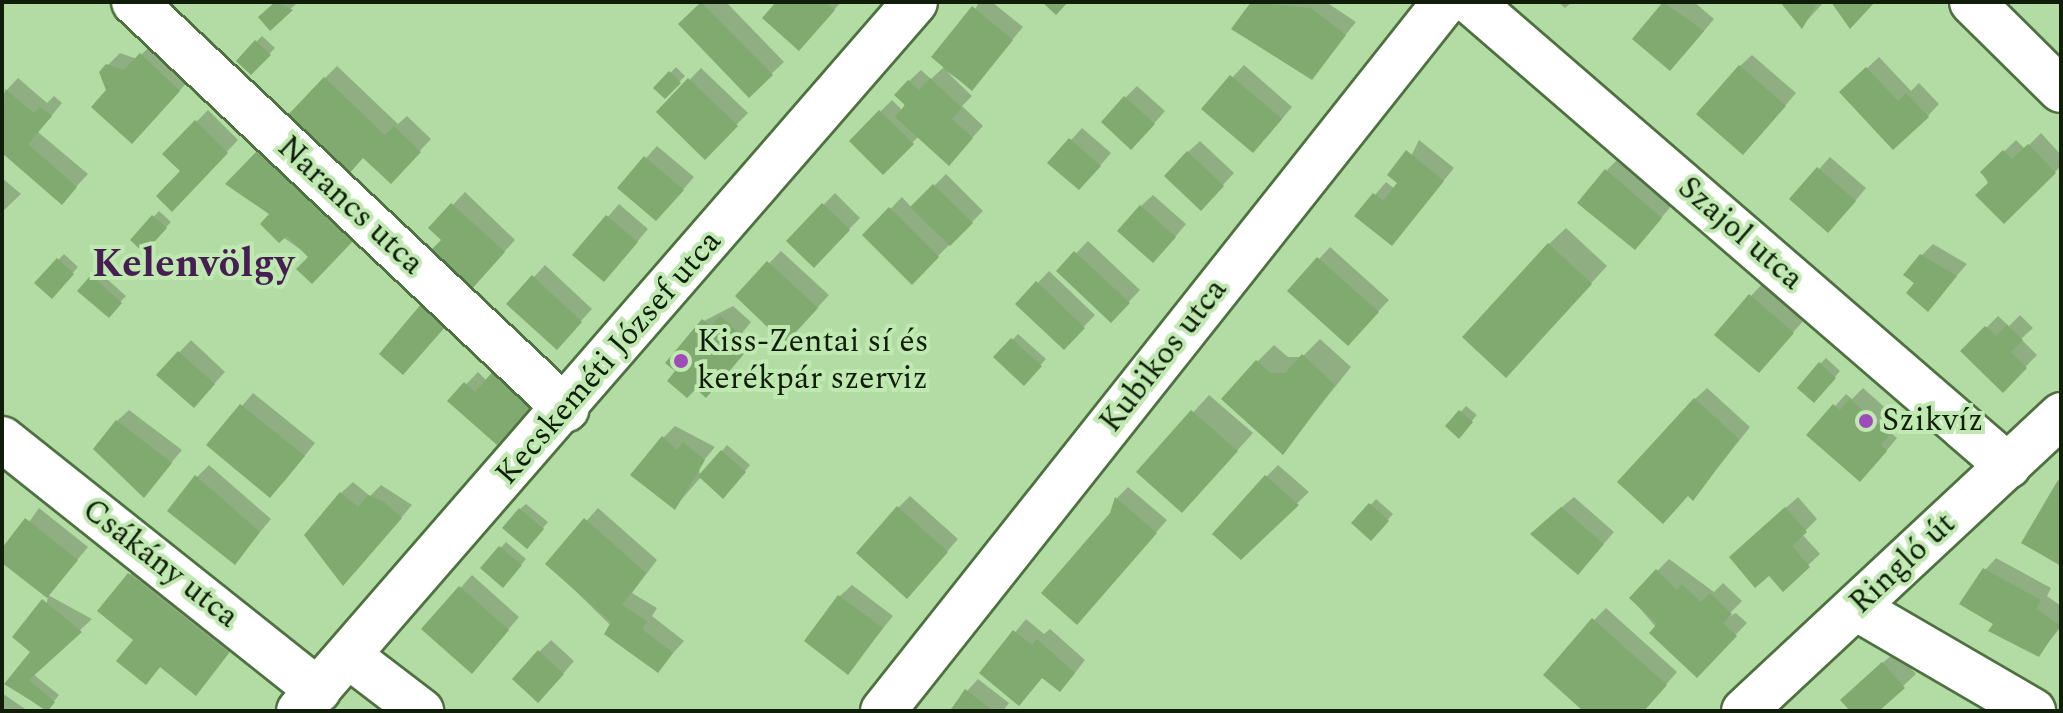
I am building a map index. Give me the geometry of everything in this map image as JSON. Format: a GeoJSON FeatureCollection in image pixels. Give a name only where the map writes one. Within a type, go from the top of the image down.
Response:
{"type":"FeatureCollection","features":[{"type":"Feature","properties":{"kind":"street","name":"Narancs utca"},"geometry":{"type":"LineString","coordinates":[[134,2],[566,409]]}},
{"type":"Feature","properties":{"kind":"street","name":"Kecskeméti József utca"},"geometry":{"type":"LineString","coordinates":[[309,700],[566,409],[915,2]]}},
{"type":"Feature","properties":{"kind":"street","name":"Kubikos utca"},"geometry":{"type":"LineString","coordinates":[[883,711],[1445,2]]}},
{"type":"Feature","properties":{"kind":"street","name":"Szajol utca"},"geometry":{"type":"LineString","coordinates":[[1471,2],[2008,466]]}},
{"type":"Feature","properties":{"kind":"street"},"geometry":{"type":"LineString","coordinates":[[1972,2],[2056,68]]}},
{"type":"Feature","properties":{"kind":"street","name":"Ringló út"},"geometry":{"type":"LineString","coordinates":[[1744,711],[2061,415]]}},
{"type":"Feature","properties":{"kind":"street","name":"Csákány utca"},"geometry":{"type":"LineString","coordinates":[[2,439],[309,700]]}},
{"type":"Feature","properties":{"kind":"street"},"geometry":{"type":"LineString","coordinates":[[1856,608],[2033,711]]}},
{"type":"Feature","properties":{"kind":"street"},"geometry":{"type":"LineString","coordinates":[[349,656],[421,711]]}},
{"type":"Feature","properties":{"kind":"building"},"geometry":{"type":"Polygon","coordinates":[[[275,2],[293,10],[270,31],[258,17],[275,2]]]}},
{"type":"Feature","properties":{"kind":"building"},"geometry":{"type":"Polygon","coordinates":[[[701,2],[773,75],[749,98],[678,24],[701,2]]]}},
{"type":"Feature","properties":{"kind":"building"},"geometry":{"type":"Polygon","coordinates":[[[776,2],[826,2],[835,10],[799,51],[762,18],[776,2]]]}},
{"type":"Feature","properties":{"kind":"building"},"geometry":{"type":"Polygon","coordinates":[[[1042,2],[1068,2],[1056,15],[1042,2]]]}},
{"type":"Feature","properties":{"kind":"building"},"geometry":{"type":"Polygon","coordinates":[[[1251,2],[1311,8],[1346,35],[1312,80],[1231,29],[1251,2]]]}},
{"type":"Feature","properties":{"kind":"building"},"geometry":{"type":"Polygon","coordinates":[[[1663,2],[1704,31],[1670,71],[1632,39],[1663,2]]]}},
{"type":"Feature","properties":{"kind":"building"},"geometry":{"type":"Polygon","coordinates":[[[1780,2],[1818,2],[1802,29],[1780,2]]]}},
{"type":"Feature","properties":{"kind":"building"},"geometry":{"type":"Polygon","coordinates":[[[1831,2],[1875,2],[1850,29],[1831,2]]]}},
{"type":"Feature","properties":{"kind":"building"},"geometry":{"type":"Polygon","coordinates":[[[972,6],[1013,40],[972,91],[931,57],[972,6]]]}},
{"type":"Feature","properties":{"kind":"building"},"geometry":{"type":"Polygon","coordinates":[[[255,40],[271,55],[251,75],[236,61],[255,40]]]}},
{"type":"Feature","properties":{"kind":"building"},"geometry":{"type":"Polygon","coordinates":[[[140,53],[180,91],[132,144],[91,107],[106,90],[99,72],[106,64],[124,70],[140,53]]]}},
{"type":"Feature","properties":{"kind":"building"},"geometry":{"type":"Polygon","coordinates":[[[1739,65],[1786,106],[1743,155],[1696,114],[1739,65]]]}},
{"type":"Feature","properties":{"kind":"building"},"geometry":{"type":"Polygon","coordinates":[[[1866,67],[1898,101],[1906,93],[1929,117],[1893,150],[1839,92],[1866,67]]]}},
{"type":"Feature","properties":{"kind":"building"},"geometry":{"type":"Polygon","coordinates":[[[669,71],[681,83],[665,99],[653,88],[669,71]]]}},
{"type":"Feature","properties":{"kind":"building"},"geometry":{"type":"Polygon","coordinates":[[[1230,75],[1282,119],[1253,153],[1201,109],[1230,75]]]}},
{"type":"Feature","properties":{"kind":"building"},"geometry":{"type":"Polygon","coordinates":[[[324,77],[385,135],[394,126],[421,152],[391,184],[363,158],[348,175],[286,117],[324,77]]]}},
{"type":"Feature","properties":{"kind":"building"},"geometry":{"type":"Polygon","coordinates":[[[688,78],[738,126],[705,160],[656,112],[688,78]]]}},
{"type":"Feature","properties":{"kind":"building"},"geometry":{"type":"Polygon","coordinates":[[[930,78],[962,108],[952,119],[973,138],[949,166],[895,117],[905,105],[894,95],[908,80],[919,90],[930,78]]]}},
{"type":"Feature","properties":{"kind":"building"},"geometry":{"type":"Polygon","coordinates":[[[5,89],[34,113],[40,107],[52,116],[28,144],[77,187],[62,205],[2,153],[5,89]]]}},
{"type":"Feature","properties":{"kind":"building"},"geometry":{"type":"Polygon","coordinates":[[[1124,96],[1155,124],[1131,150],[1101,122],[1124,96]]]}},
{"type":"Feature","properties":{"kind":"building"},"geometry":{"type":"Polygon","coordinates":[[[879,110],[914,144],[883,175],[849,141],[879,110]]]}},
{"type":"Feature","properties":{"kind":"building"},"geometry":{"type":"Polygon","coordinates":[[[195,120],[228,153],[172,212],[156,196],[180,171],[162,154],[195,120]]]}},
{"type":"Feature","properties":{"kind":"building"},"geometry":{"type":"Polygon","coordinates":[[[1069,138],[1101,166],[1079,190],[1047,163],[1069,138]]]}},
{"type":"Feature","properties":{"kind":"building"},"geometry":{"type":"Polygon","coordinates":[[[2028,144],[2056,173],[2004,224],[1975,195],[1989,182],[1980,172],[2003,150],[2012,159],[2028,144]]]}},
{"type":"Feature","properties":{"kind":"building"},"geometry":{"type":"Polygon","coordinates":[[[260,148],[355,239],[312,284],[296,269],[308,257],[287,236],[279,243],[260,224],[269,214],[225,184],[260,148]]]}},
{"type":"Feature","properties":{"kind":"building"},"geometry":{"type":"Polygon","coordinates":[[[1406,150],[1444,181],[1392,246],[1354,216],[1373,193],[1383,201],[1397,183],[1387,175],[1406,150]]]}},
{"type":"Feature","properties":{"kind":"building"},"geometry":{"type":"Polygon","coordinates":[[[1187,151],[1224,186],[1201,211],[1164,176],[1187,151]]]}},
{"type":"Feature","properties":{"kind":"building"},"geometry":{"type":"Polygon","coordinates":[[[644,156],[684,190],[656,221],[617,188],[644,156]]]}},
{"type":"Feature","properties":{"kind":"building"},"geometry":{"type":"Polygon","coordinates":[[[1817,167],[1856,201],[1828,233],[1789,199],[1817,167]]]}},
{"type":"Feature","properties":{"kind":"building"},"geometry":{"type":"Polygon","coordinates":[[[1605,169],[1662,218],[1635,250],[1577,203],[1605,169]]]}},
{"type":"Feature","properties":{"kind":"building"},"geometry":{"type":"Polygon","coordinates":[[[933,184],[973,223],[950,246],[910,207],[933,184]]]}},
{"type":"Feature","properties":{"kind":"building"},"geometry":{"type":"Polygon","coordinates":[[[451,203],[505,252],[471,290],[429,252],[441,240],[428,228],[451,203]]]}},
{"type":"Feature","properties":{"kind":"building"},"geometry":{"type":"Polygon","coordinates":[[[822,203],[850,230],[814,268],[786,241],[822,203]]]}},
{"type":"Feature","properties":{"kind":"building"},"geometry":{"type":"Polygon","coordinates":[[[1140,205],[1176,237],[1153,263],[1117,231],[1140,205]]]}},
{"type":"Feature","properties":{"kind":"building"},"geometry":{"type":"Polygon","coordinates":[[[889,207],[939,257],[912,285],[862,235],[889,207]]]}},
{"type":"Feature","properties":{"kind":"building"},"geometry":{"type":"Polygon","coordinates":[[[152,215],[167,228],[144,253],[130,240],[152,215]]]}},
{"type":"Feature","properties":{"kind":"building"},"geometry":{"type":"Polygon","coordinates":[[[606,215],[638,242],[604,282],[572,255],[606,215]]]}},
{"type":"Feature","properties":{"kind":"building"},"geometry":{"type":"Polygon","coordinates":[[[1548,243],[1592,284],[1506,378],[1462,337],[1548,243]]]}},
{"type":"Feature","properties":{"kind":"building"},"geometry":{"type":"Polygon","coordinates":[[[1074,251],[1130,303],[1111,323],[1056,271],[1074,251]]]}},
{"type":"Feature","properties":{"kind":"building"},"geometry":{"type":"Polygon","coordinates":[[[1920,254],[1957,276],[1928,312],[1906,293],[1914,283],[1903,275],[1920,254]]]}},
{"type":"Feature","properties":{"kind":"building"},"geometry":{"type":"Polygon","coordinates":[[[1317,257],[1379,312],[1348,346],[1287,291],[1317,257]]]}},
{"type":"Feature","properties":{"kind":"building"},"geometry":{"type":"Polygon","coordinates":[[[57,258],[74,274],[52,299],[34,283],[57,258]]]}},
{"type":"Feature","properties":{"kind":"building"},"geometry":{"type":"Polygon","coordinates":[[[767,261],[818,308],[785,344],[735,296],[767,261]]]}},
{"type":"Feature","properties":{"kind":"building"},"geometry":{"type":"Polygon","coordinates":[[[91,275],[122,303],[109,318],[77,291],[91,275]]]}},
{"type":"Feature","properties":{"kind":"building"},"geometry":{"type":"Polygon","coordinates":[[[532,275],[582,322],[557,350],[506,304],[532,275]]]}},
{"type":"Feature","properties":{"kind":"building"},"geometry":{"type":"Polygon","coordinates":[[[1036,281],[1085,328],[1064,350],[1015,304],[1036,281]]]}},
{"type":"Feature","properties":{"kind":"building"},"geometry":{"type":"Polygon","coordinates":[[[1749,294],[1794,333],[1759,373],[1714,335],[1749,294]]]}},
{"type":"Feature","properties":{"kind":"building"},"geometry":{"type":"Polygon","coordinates":[[[422,303],[446,326],[403,375],[379,354],[422,303]]]}},
{"type":"Feature","properties":{"kind":"building"},"geometry":{"type":"Polygon","coordinates":[[[720,316],[741,335],[732,345],[743,355],[706,398],[696,389],[687,398],[667,381],[675,371],[665,363],[702,319],[711,326],[720,316]]]}},
{"type":"Feature","properties":{"kind":"building"},"geometry":{"type":"Polygon","coordinates":[[[2007,325],[2023,340],[2011,352],[2027,368],[2003,393],[1960,351],[1985,326],[1996,336],[2007,325]]]}},
{"type":"Feature","properties":{"kind":"building"},"geometry":{"type":"Polygon","coordinates":[[[1011,338],[1042,366],[1024,386],[993,357],[1011,338]]]}},
{"type":"Feature","properties":{"kind":"building"},"geometry":{"type":"Polygon","coordinates":[[[178,351],[215,384],[194,408],[156,375],[178,351]]]}},
{"type":"Feature","properties":{"kind":"building"},"geometry":{"type":"Polygon","coordinates":[[[1302,354],[1335,385],[1283,455],[1221,399],[1256,360],[1271,373],[1285,373],[1302,354]]]}},
{"type":"Feature","properties":{"kind":"building"},"geometry":{"type":"Polygon","coordinates":[[[1819,362],[1836,378],[1814,403],[1797,388],[1819,362]]]}},
{"type":"Feature","properties":{"kind":"building"},"geometry":{"type":"Polygon","coordinates":[[[494,370],[532,406],[497,445],[447,401],[464,382],[475,392],[494,370]]]}},
{"type":"Feature","properties":{"kind":"building"},"geometry":{"type":"Polygon","coordinates":[[[1694,398],[1739,439],[1693,501],[1688,496],[1663,524],[1617,482],[1694,398]]]}},
{"type":"Feature","properties":{"kind":"building"},"geometry":{"type":"Polygon","coordinates":[[[1850,399],[1890,434],[1881,445],[1887,451],[1860,482],[1806,435],[1833,404],[1840,410],[1850,399]]]}},
{"type":"Feature","properties":{"kind":"building"},"geometry":{"type":"Polygon","coordinates":[[[240,404],[305,456],[270,498],[206,445],[240,404]]]}},
{"type":"Feature","properties":{"kind":"building"},"geometry":{"type":"Polygon","coordinates":[[[1191,410],[1238,451],[1182,513],[1136,472],[1191,410]]]}},
{"type":"Feature","properties":{"kind":"building"},"geometry":{"type":"Polygon","coordinates":[[[1459,410],[1473,422],[1459,439],[1445,426],[1459,410]]]}},
{"type":"Feature","properties":{"kind":"building"},"geometry":{"type":"Polygon","coordinates":[[[116,420],[172,463],[144,498],[93,449],[116,420]]]}},
{"type":"Feature","properties":{"kind":"building"},"geometry":{"type":"Polygon","coordinates":[[[662,436],[677,450],[683,442],[705,460],[675,510],[630,475],[662,436]]]}},
{"type":"Feature","properties":{"kind":"building"},"geometry":{"type":"Polygon","coordinates":[[[721,450],[746,472],[723,499],[698,476],[721,450]]]}},
{"type":"Feature","properties":{"kind":"building"},"geometry":{"type":"Polygon","coordinates":[[[195,475],[260,532],[235,565],[167,511],[195,475]]]}},
{"type":"Feature","properties":{"kind":"building"},"geometry":{"type":"Polygon","coordinates":[[[1265,475],[1299,505],[1241,560],[1212,534],[1265,475]]]}},
{"type":"Feature","properties":{"kind":"building"},"geometry":{"type":"Polygon","coordinates":[[[2058,480],[2061,482],[2061,566],[2021,543],[2058,480]]]}},
{"type":"Feature","properties":{"kind":"building"},"geometry":{"type":"Polygon","coordinates":[[[340,492],[358,507],[368,495],[384,502],[402,518],[343,586],[304,535],[340,492]]]}},
{"type":"Feature","properties":{"kind":"building"},"geometry":{"type":"Polygon","coordinates":[[[1115,497],[1157,533],[1077,625],[1041,593],[1110,513],[1115,497]]]}},
{"type":"Feature","properties":{"kind":"building"},"geometry":{"type":"Polygon","coordinates":[[[1369,503],[1389,521],[1371,541],[1351,523],[1369,503]]]}},
{"type":"Feature","properties":{"kind":"building"},"geometry":{"type":"Polygon","coordinates":[[[897,506],[948,552],[907,599],[856,553],[897,506]]]}},
{"type":"Feature","properties":{"kind":"building"},"geometry":{"type":"Polygon","coordinates":[[[1561,507],[1604,544],[1578,575],[1530,534],[1561,507]]]}},
{"type":"Feature","properties":{"kind":"building"},"geometry":{"type":"Polygon","coordinates":[[[1785,507],[1807,532],[1792,546],[1810,567],[1783,592],[1769,576],[1755,588],[1729,557],[1785,507]]]}},
{"type":"Feature","properties":{"kind":"building"},"geometry":{"type":"Polygon","coordinates":[[[519,508],[544,529],[527,549],[502,528],[519,508]]]}},
{"type":"Feature","properties":{"kind":"building"},"geometry":{"type":"Polygon","coordinates":[[[25,518],[78,560],[47,598],[2,563],[2,548],[25,518]]]}},
{"type":"Feature","properties":{"kind":"building"},"geometry":{"type":"Polygon","coordinates":[[[584,518],[646,573],[622,605],[647,621],[642,629],[673,653],[658,673],[604,634],[611,622],[545,564],[584,518]]]}},
{"type":"Feature","properties":{"kind":"building"},"geometry":{"type":"Polygon","coordinates":[[[499,546],[522,565],[503,588],[480,568],[499,546]]]}},
{"type":"Feature","properties":{"kind":"building"},"geometry":{"type":"Polygon","coordinates":[[[1983,568],[2041,600],[2036,609],[2060,625],[2039,657],[1988,631],[1993,624],[1959,604],[1983,568]]]}},
{"type":"Feature","properties":{"kind":"building"},"geometry":{"type":"Polygon","coordinates":[[[1656,569],[1677,590],[1682,584],[1701,602],[1710,593],[1732,614],[1723,623],[1737,636],[1697,678],[1649,633],[1657,624],[1629,598],[1656,569]]]}},
{"type":"Feature","properties":{"kind":"building"},"geometry":{"type":"Polygon","coordinates":[[[128,573],[229,653],[196,696],[160,667],[146,685],[116,661],[133,640],[97,611],[128,573]]]}},
{"type":"Feature","properties":{"kind":"building"},"geometry":{"type":"Polygon","coordinates":[[[459,586],[509,630],[472,674],[421,629],[459,586]]]}},
{"type":"Feature","properties":{"kind":"building"},"geometry":{"type":"Polygon","coordinates":[[[838,595],[883,628],[848,675],[804,641],[838,595]]]}},
{"type":"Feature","properties":{"kind":"building"},"geometry":{"type":"Polygon","coordinates":[[[42,599],[82,632],[29,680],[55,702],[48,711],[4,684],[30,652],[12,637],[42,599]]]}},
{"type":"Feature","properties":{"kind":"building"},"geometry":{"type":"Polygon","coordinates":[[[1592,618],[1667,685],[1644,711],[1583,711],[1543,675],[1592,618]]]}},
{"type":"Feature","properties":{"kind":"building"},"geometry":{"type":"Polygon","coordinates":[[[1013,630],[1032,645],[1037,639],[1075,673],[1060,692],[1042,678],[1019,706],[979,673],[1013,630]]]}},
{"type":"Feature","properties":{"kind":"building"},"geometry":{"type":"Polygon","coordinates":[[[538,650],[564,674],[538,703],[512,679],[538,650]]]}},
{"type":"Feature","properties":{"kind":"building"},"geometry":{"type":"Polygon","coordinates":[[[1882,662],[1905,688],[1879,711],[1850,711],[1840,700],[1882,662]]]}},
{"type":"Feature","properties":{"kind":"building"},"geometry":{"type":"Polygon","coordinates":[[[965,689],[993,711],[950,711],[965,689]]]}},
{"type":"Feature","properties":{"kind":"place","name":"Kiss-Zentai sí és kerékpár szerviz"},"geometry":{"type":"Point","coordinates":[681,361]}},
{"type":"Feature","properties":{"kind":"place","name":"Szikvíz"},"geometry":{"type":"Point","coordinates":[1866,421]}},
{"type":"Feature","properties":{"kind":"district","name":"Kelenvölgy"},"geometry":{"type":"Point","coordinates":[193,265]}}]}
